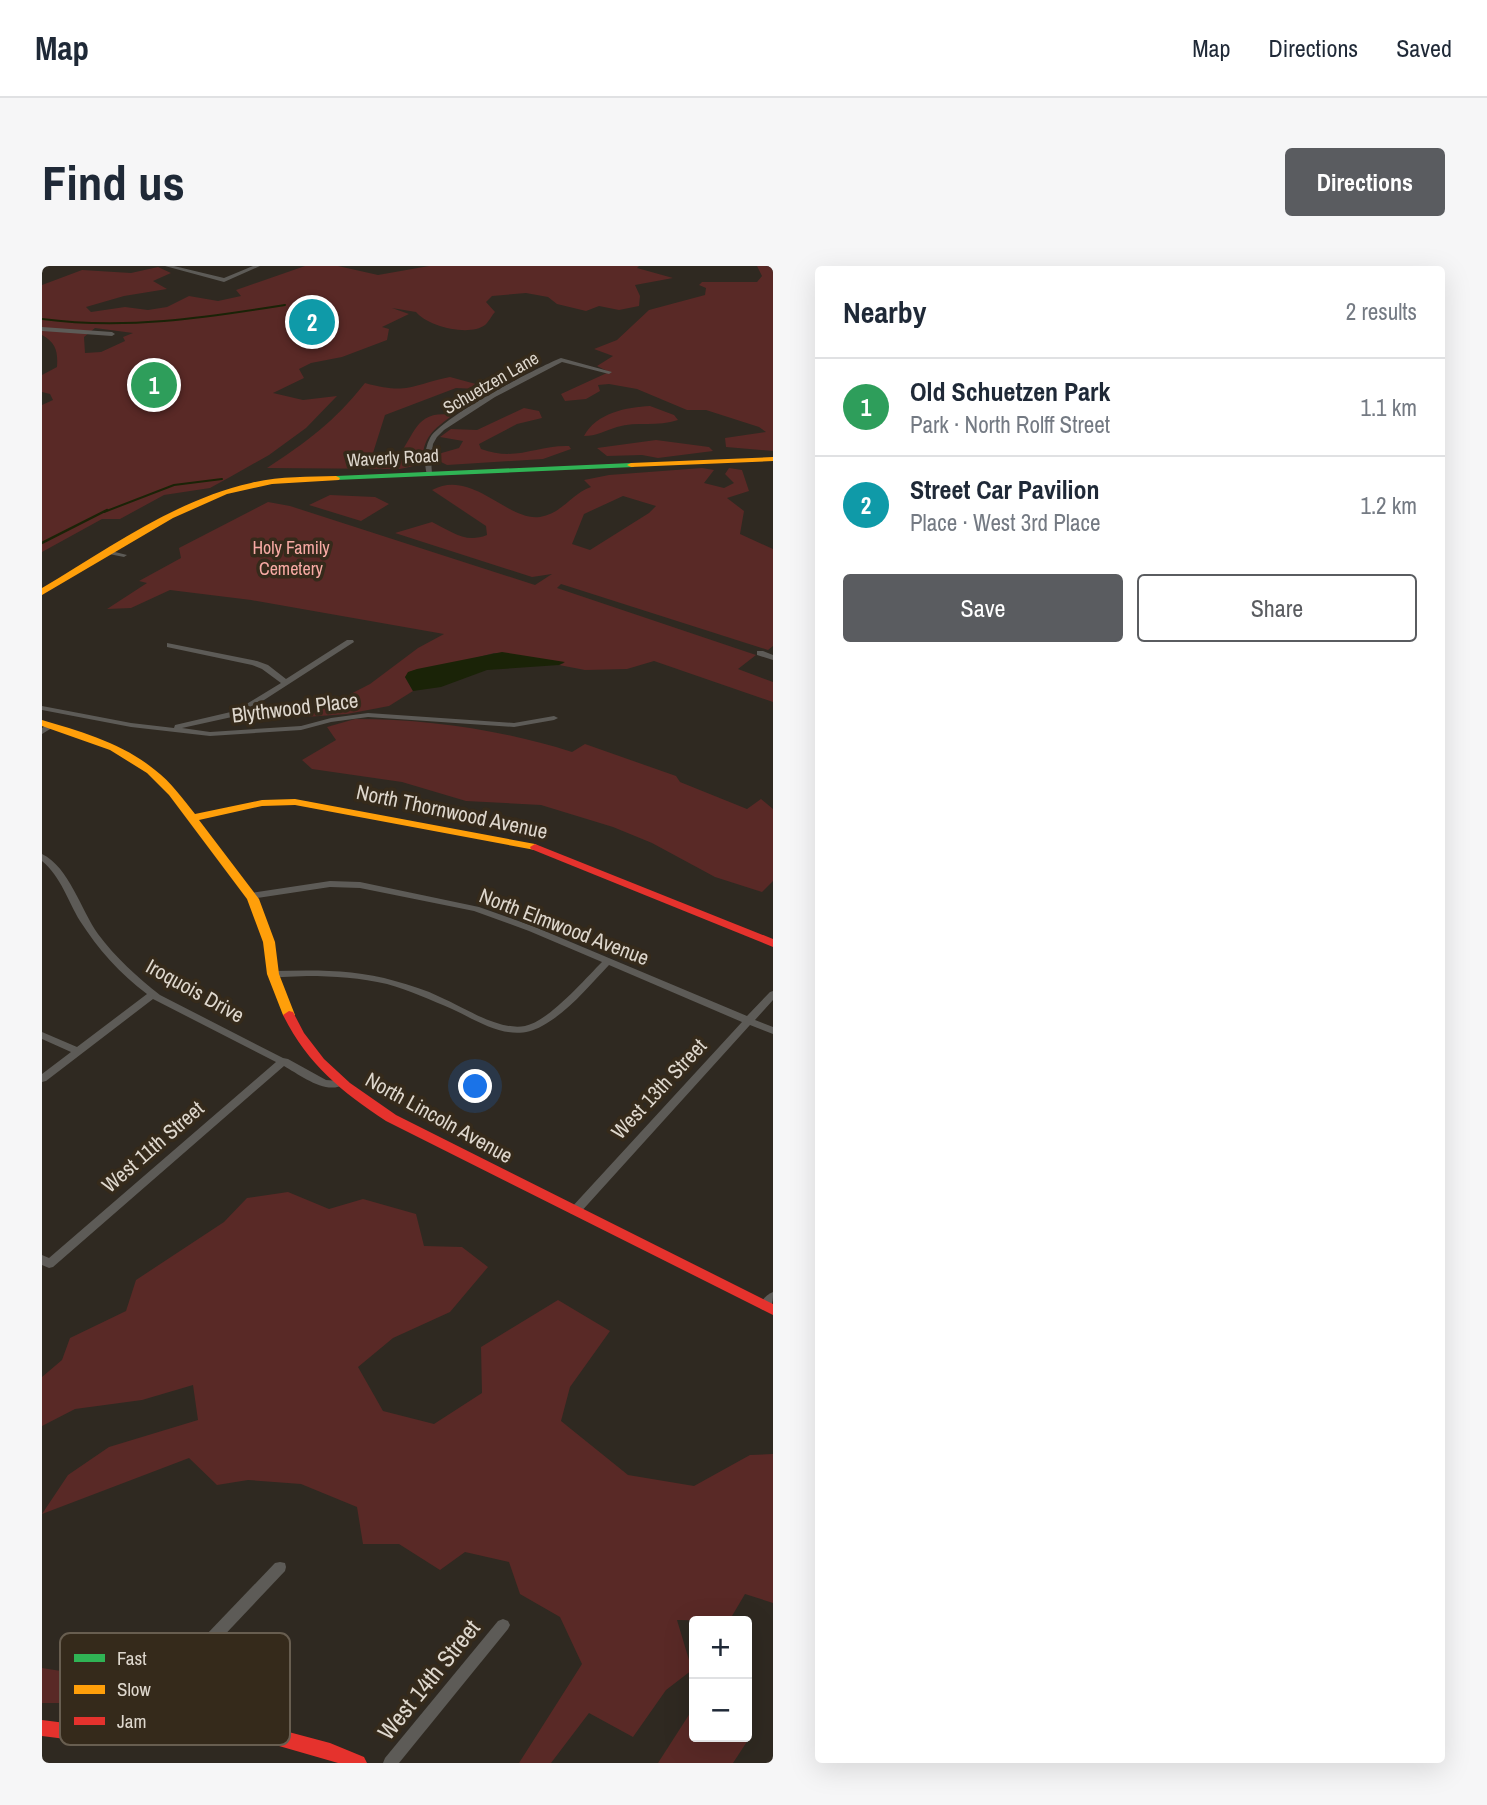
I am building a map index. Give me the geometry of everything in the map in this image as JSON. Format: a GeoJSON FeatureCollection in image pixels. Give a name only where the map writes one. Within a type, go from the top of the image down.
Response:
{"type":"FeatureCollection","features":[{"type":"Feature","properties":{"kind":"street"},"geometry":{"type":"LineString","coordinates":[[168,266],[224,280],[257,266]]}},
{"type":"Feature","properties":{"kind":"street"},"geometry":{"type":"LineString","coordinates":[[42,329],[112,334]]}},
{"type":"Feature","properties":{"kind":"street","name":"Schuetzen Lane"},"geometry":{"type":"LineString","coordinates":[[429,474],[429,450],[433,437],[473,408],[561,359],[609,372]]}},
{"type":"Feature","properties":{"kind":"street","name":"Waverly Road"},"geometry":{"type":"LineString","coordinates":[[42,592],[117,554],[194,504],[248,486],[275,481],[773,459]]}},
{"type":"Feature","properties":{"kind":"street"},"geometry":{"type":"LineString","coordinates":[[163,729],[213,721],[238,713],[351,642]]}},
{"type":"Feature","properties":{"kind":"street"},"geometry":{"type":"LineString","coordinates":[[170,645],[254,663],[265,667],[286,683]]}},
{"type":"Feature","properties":{"kind":"street"},"geometry":{"type":"LineString","coordinates":[[760,653],[773,657]]}},
{"type":"Feature","properties":{"kind":"street","name":"Blythwood Place"},"geometry":{"type":"LineString","coordinates":[[42,708],[163,729],[238,734],[300,728],[368,715],[514,726],[554,718]]}},
{"type":"Feature","properties":{"kind":"street","name":"North Lincoln Avenue"},"geometry":{"type":"LineString","coordinates":[[45,727],[114,748],[151,771],[192,818],[251,896],[269,942],[273,974],[285,1010],[297,1034],[339,1084],[391,1118],[575,1211],[770,1304]]}},
{"type":"Feature","properties":{"kind":"street","name":"North Thornwood Avenue"},"geometry":{"type":"LineString","coordinates":[[192,818],[262,803],[295,802],[535,847],[773,943]]}},
{"type":"Feature","properties":{"kind":"street","name":"Iroquois Drive"},"geometry":{"type":"LineString","coordinates":[[42,857],[59,874],[85,920],[113,960],[132,980],[153,994],[324,1083],[339,1084]]}},
{"type":"Feature","properties":{"kind":"street","name":"North Elmwood Avenue"},"geometry":{"type":"LineString","coordinates":[[251,896],[330,884],[360,886],[476,909],[532,929],[773,1031]]}},
{"type":"Feature","properties":{"kind":"street"},"geometry":{"type":"LineString","coordinates":[[273,974],[322,972],[367,975],[432,996],[487,1023],[514,1030],[531,1028],[540,1023],[561,1007],[608,961]]}},
{"type":"Feature","properties":{"kind":"street"},"geometry":{"type":"LineString","coordinates":[[42,1079],[153,994]]}},
{"type":"Feature","properties":{"kind":"street","name":"West 13th Street"},"geometry":{"type":"LineString","coordinates":[[575,1211],[773,994]]}},
{"type":"Feature","properties":{"kind":"street"},"geometry":{"type":"LineString","coordinates":[[42,1035],[78,1051]]}},
{"type":"Feature","properties":{"kind":"street","name":"West 11th Street"},"geometry":{"type":"LineString","coordinates":[[46,1262],[284,1061]]}},
{"type":"Feature","properties":{"kind":"street"},"geometry":{"type":"LineString","coordinates":[[218,1633],[280,1567]]}},
{"type":"Feature","properties":{"kind":"street","name":"West 14th Street"},"geometry":{"type":"LineString","coordinates":[[390,1763],[503,1625]]}},
{"type":"Feature","properties":{"kind":"street"},"geometry":{"type":"LineString","coordinates":[[42,1728],[60,1730]]}},
{"type":"Feature","properties":{"kind":"street"},"geometry":{"type":"LineString","coordinates":[[290,1740],[330,1751],[358,1763]]}},
{"type":"Feature","properties":{"kind":"green space"},"geometry":{"type":"Polygon","coordinates":[[[305,266],[338,266],[378,275],[429,266],[639,266],[637,268],[673,278],[635,285],[640,296],[639,306],[619,310],[599,306],[586,311],[557,304],[548,297],[526,293],[492,296],[486,302],[495,312],[485,325],[469,330],[438,325],[416,312],[392,308],[409,314],[382,327],[389,329],[387,340],[342,357],[311,363],[299,369],[304,378],[273,393],[303,400],[337,396],[306,428],[269,455],[210,488],[164,495],[120,519],[102,519],[42,552],[42,405],[53,400],[50,394],[42,392],[42,375],[57,367],[57,361],[53,344],[42,335],[42,285],[82,270],[131,273],[158,267],[171,273],[153,281],[167,289],[124,296],[86,307],[91,312],[125,307],[148,310],[167,307],[189,296],[218,301],[241,296],[236,290],[305,266]],[[95,328],[84,337],[85,353],[101,352],[125,341],[123,337],[133,333],[95,328]]]}},
{"type":"Feature","properties":{"kind":"green space"},"geometry":{"type":"Polygon","coordinates":[[[757,266],[773,266],[773,451],[726,447],[725,438],[766,432],[759,427],[706,410],[687,410],[637,389],[609,384],[598,385],[600,391],[586,399],[565,401],[561,394],[609,372],[597,366],[613,356],[594,349],[617,340],[649,310],[705,295],[706,288],[699,285],[702,282],[757,282],[762,276],[757,266]]]}},
{"type":"Feature","properties":{"kind":"green space"},"geometry":{"type":"Polygon","coordinates":[[[450,377],[498,390],[456,388],[385,415],[372,456],[394,461],[423,421],[440,414],[453,415],[430,435],[424,447],[423,464],[400,469],[267,468],[320,430],[365,383],[401,388],[450,377]]]}},
{"type":"Feature","properties":{"kind":"green space"},"geometry":{"type":"Polygon","coordinates":[[[650,406],[674,415],[678,420],[625,425],[584,436],[589,428],[604,417],[622,410],[650,406]]]}},
{"type":"Feature","properties":{"kind":"green space"},"geometry":{"type":"Polygon","coordinates":[[[524,408],[539,411],[542,418],[517,424],[479,444],[481,449],[493,453],[516,454],[557,446],[569,446],[571,449],[543,459],[447,465],[439,461],[438,454],[459,448],[463,441],[440,437],[451,429],[477,430],[524,408]]]}},
{"type":"Feature","properties":{"kind":"green space"},"geometry":{"type":"Polygon","coordinates":[[[656,440],[709,447],[713,451],[658,458],[642,455],[607,456],[597,448],[656,440]]]}},
{"type":"Feature","properties":{"kind":"green space","name":"Holy Family Cemetery"},"geometry":{"type":"Polygon","coordinates":[[[702,468],[714,470],[704,483],[724,488],[734,483],[725,474],[729,468],[742,470],[749,491],[727,498],[744,511],[740,534],[773,549],[773,646],[768,650],[561,584],[557,588],[756,655],[738,669],[773,682],[773,702],[654,661],[627,669],[585,670],[559,665],[564,663],[494,653],[405,677],[413,691],[389,706],[347,714],[306,717],[370,684],[418,648],[444,634],[251,600],[170,590],[131,608],[107,609],[147,583],[139,581],[181,558],[179,548],[268,502],[290,506],[535,585],[552,574],[532,577],[395,533],[432,522],[465,537],[487,535],[486,526],[432,490],[447,485],[475,490],[515,512],[540,517],[555,512],[591,487],[584,480],[609,475],[702,468]],[[623,496],[584,514],[572,544],[590,550],[656,506],[623,496]]]}},
{"type":"Feature","properties":{"kind":"green space"},"geometry":{"type":"Polygon","coordinates":[[[330,495],[375,497],[389,504],[361,521],[309,505],[330,495]]]}},
{"type":"Feature","properties":{"kind":"green space"},"geometry":{"type":"Polygon","coordinates":[[[355,719],[465,727],[572,752],[585,744],[676,776],[680,782],[747,809],[761,799],[773,809],[773,881],[762,892],[715,877],[652,843],[613,827],[541,805],[466,801],[402,782],[312,769],[302,760],[336,740],[327,727],[355,719]]]}},
{"type":"Feature","properties":{"kind":"green space"},"geometry":{"type":"Polygon","coordinates":[[[288,1192],[329,1209],[363,1199],[416,1214],[424,1246],[462,1247],[488,1267],[450,1312],[393,1338],[358,1367],[383,1411],[434,1424],[482,1393],[481,1347],[558,1300],[610,1331],[570,1387],[561,1421],[628,1475],[694,1486],[750,1455],[773,1454],[773,1603],[745,1594],[732,1616],[689,1616],[689,1620],[677,1620],[689,1660],[689,1672],[666,1690],[633,1737],[589,1713],[551,1763],[519,1763],[582,1664],[560,1617],[520,1594],[509,1562],[465,1552],[440,1570],[399,1544],[363,1544],[357,1507],[301,1484],[248,1480],[217,1485],[189,1458],[42,1514],[68,1475],[109,1447],[198,1420],[193,1385],[142,1400],[75,1409],[42,1426],[42,1377],[62,1360],[70,1338],[126,1311],[136,1280],[224,1222],[247,1198],[288,1192]]]}},
{"type":"Feature","properties":{"kind":"green space"},"geometry":{"type":"Polygon","coordinates":[[[42,1668],[60,1671],[60,1703],[42,1703],[42,1668]]]}},
{"type":"Feature","properties":{"kind":"green space"},"geometry":{"type":"Polygon","coordinates":[[[689,1715],[689,1742],[747,1742],[733,1763],[658,1763],[689,1715]]]}},
{"type":"Feature","properties":{"kind":"shaded area"},"geometry":{"type":"Polygon","coordinates":[[[502,652],[565,662],[559,665],[487,670],[441,687],[413,691],[405,677],[408,672],[417,669],[502,652]]]}},
{"type":"Feature","properties":{"kind":"waterway"},"geometry":{"type":"LineString","coordinates":[[42,319],[134,323],[194,318],[285,305]]}},
{"type":"Feature","properties":{"kind":"waterway"},"geometry":{"type":"LineString","coordinates":[[104,512],[174,485],[222,479]]}},
{"type":"Feature","properties":{"kind":"waterway"},"geometry":{"type":"LineString","coordinates":[[42,543],[107,510]]}},
{"type":"Feature","properties":{"kind":"traffic: fast"},"geometry":{"type":"LineString","coordinates":[[336,478],[631,465]]}},
{"type":"Feature","properties":{"kind":"traffic: slow"},"geometry":{"type":"LineString","coordinates":[[631,465],[773,459]]}},
{"type":"Feature","properties":{"kind":"traffic: slow"},"geometry":{"type":"LineString","coordinates":[[42,592],[170,516],[197,503],[251,485],[336,478]]}},
{"type":"Feature","properties":{"kind":"traffic: slow"},"geometry":{"type":"LineString","coordinates":[[42,723],[114,748],[151,771],[173,793],[253,899],[269,942],[273,974],[289,1015]]}},
{"type":"Feature","properties":{"kind":"traffic: slow"},"geometry":{"type":"LineString","coordinates":[[192,818],[262,803],[295,802],[535,847]]}},
{"type":"Feature","properties":{"kind":"traffic: jam"},"geometry":{"type":"LineString","coordinates":[[535,847],[773,943]]}},
{"type":"Feature","properties":{"kind":"traffic: jam"},"geometry":{"type":"LineString","coordinates":[[289,1015],[308,1049],[319,1062],[345,1086],[391,1118],[773,1310]]}},
{"type":"Feature","properties":{"kind":"traffic: jam"},"geometry":{"type":"LineString","coordinates":[[42,1728],[60,1730]]}},
{"type":"Feature","properties":{"kind":"traffic: jam"},"geometry":{"type":"LineString","coordinates":[[290,1740],[330,1751],[358,1763]]}},
{"type":"Feature","properties":{"kind":"place","name":"Street Car Pavilion"},"geometry":{"type":"Point","coordinates":[312,322]}},
{"type":"Feature","properties":{"kind":"place","name":"Old Schuetzen Park"},"geometry":{"type":"Point","coordinates":[154,385]}}]}
